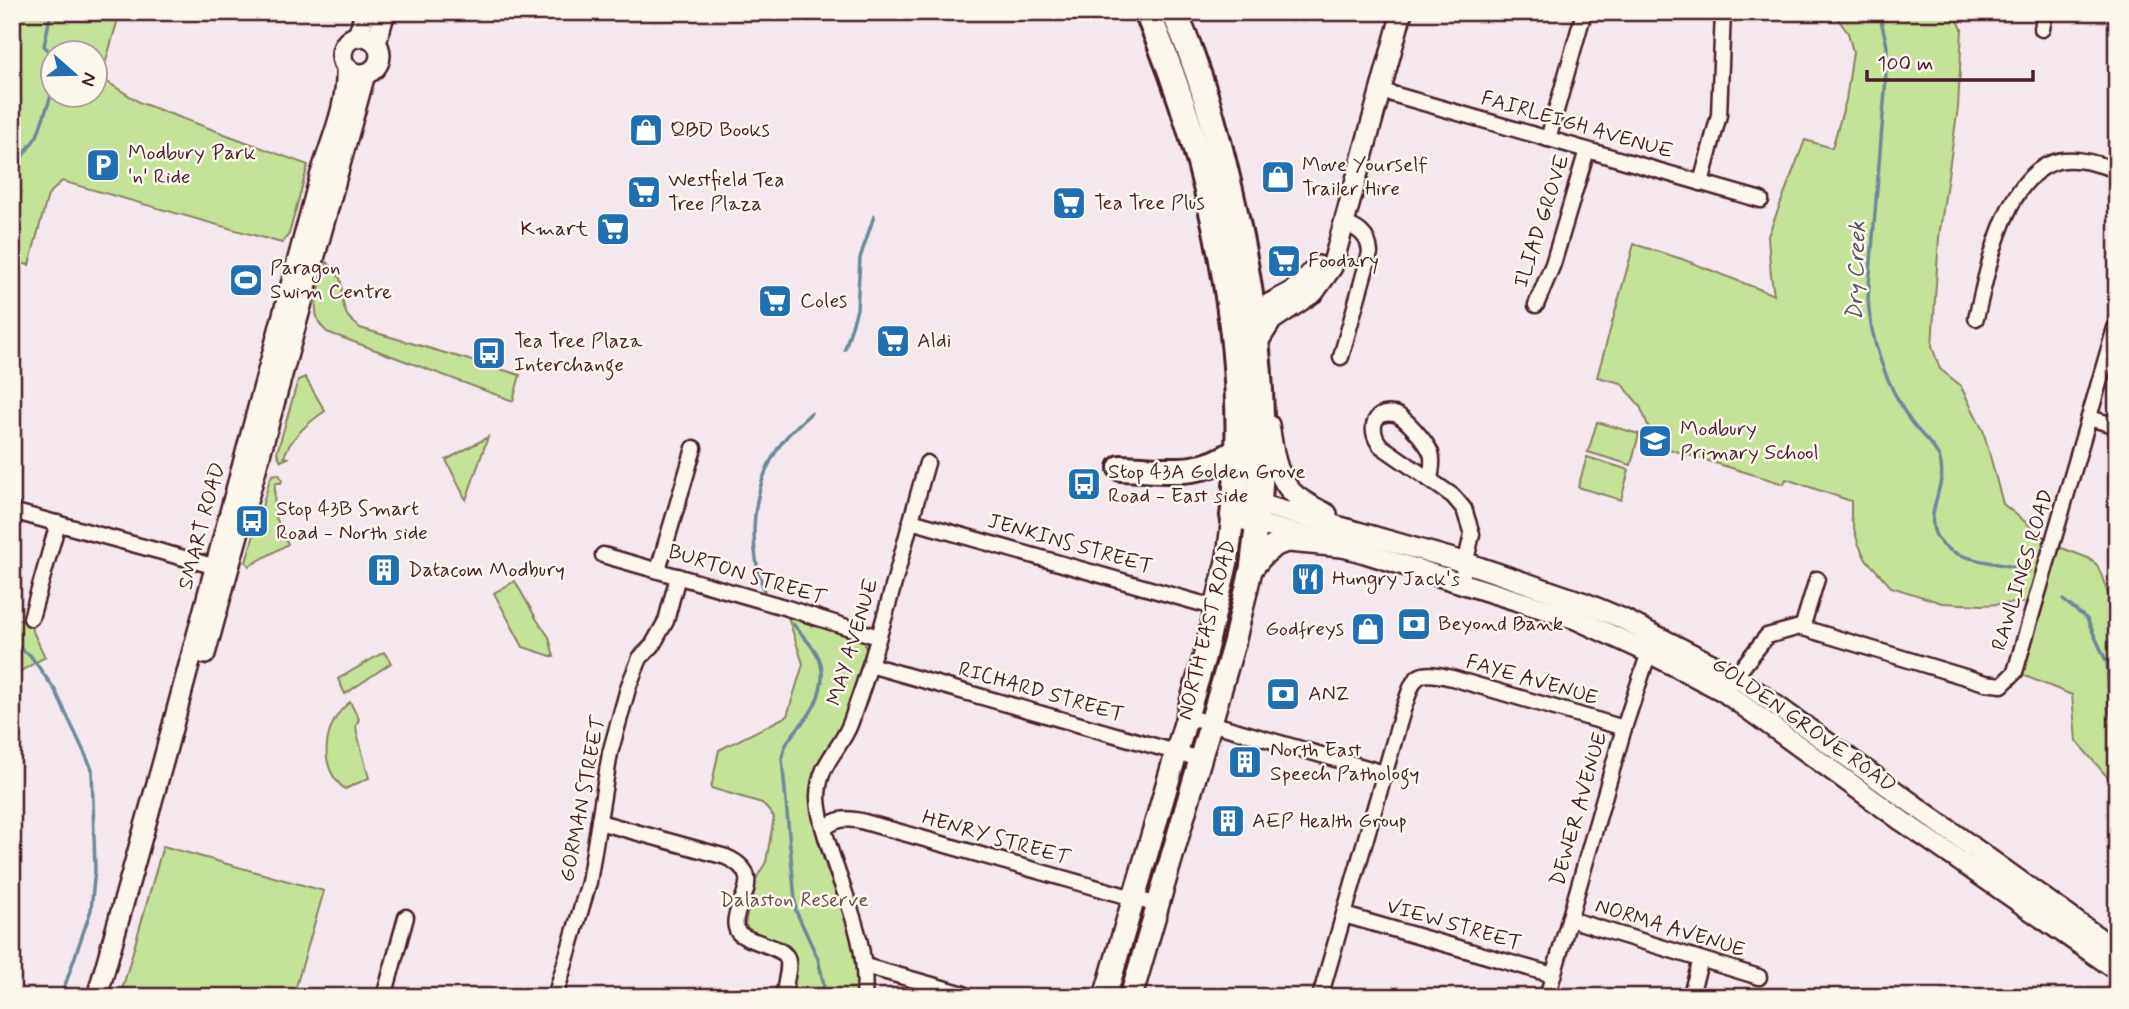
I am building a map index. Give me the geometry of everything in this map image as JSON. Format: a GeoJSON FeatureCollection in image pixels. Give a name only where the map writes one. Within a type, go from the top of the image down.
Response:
{"type":"FeatureCollection","features":[{"type":"Feature","properties":{"kind":"highway","name":"NORTH EAST ROAD"},"geometry":{"type":"LineString","coordinates":[[1147,12],[1172,74],[1194,141],[1224,277],[1236,368],[1237,451],[1234,507]]}},
{"type":"Feature","properties":{"kind":"highway","name":"NORTH EAST ROAD"},"geometry":{"type":"LineString","coordinates":[[1174,12],[1195,62],[1217,135],[1241,236],[1254,312],[1263,428],[1258,513]]}},
{"type":"Feature","properties":{"kind":"highway"},"geometry":{"type":"LineString","coordinates":[[1194,141],[1217,135]]}},
{"type":"Feature","properties":{"kind":"highway"},"geometry":{"type":"LineString","coordinates":[[1121,468],[1197,470],[1219,463],[1237,451]]}},
{"type":"Feature","properties":{"kind":"main road"},"geometry":{"type":"LineString","coordinates":[[365,12],[367,40],[380,54],[379,62],[375,68],[355,71],[343,51],[349,41],[367,40]]}},
{"type":"Feature","properties":{"kind":"main road"},"geometry":{"type":"LineString","coordinates":[[367,40],[385,12]]}},
{"type":"Feature","properties":{"kind":"main road"},"geometry":{"type":"LineString","coordinates":[[1237,400],[1244,331],[1254,312],[1304,282],[1322,261],[1342,223],[1382,91],[1402,12]]}},
{"type":"Feature","properties":{"kind":"main road"},"geometry":{"type":"LineString","coordinates":[[1382,91],[1411,12]]}},
{"type":"Feature","properties":{"kind":"main road","name":"SMART ROAD"},"geometry":{"type":"LineString","coordinates":[[108,997],[221,568],[274,352],[309,251],[355,71]]}},
{"type":"Feature","properties":{"kind":"main road"},"geometry":{"type":"LineString","coordinates":[[1258,342],[1276,316],[1305,299],[1324,281],[1341,240],[1342,223]]}},
{"type":"Feature","properties":{"kind":"main road"},"geometry":{"type":"LineString","coordinates":[[1261,386],[1276,460],[1283,480],[1293,494],[1348,538]]}},
{"type":"Feature","properties":{"kind":"main road","name":"GOLDEN GROVE ROAD"},"geometry":{"type":"LineString","coordinates":[[1234,507],[1348,538],[1467,562],[1585,603],[1652,644],[1729,684],[2117,951]]}},
{"type":"Feature","properties":{"kind":"main road","name":"NORTH EAST ROAD"},"geometry":{"type":"LineString","coordinates":[[1105,997],[1217,608],[1228,557],[1234,507]]}},
{"type":"Feature","properties":{"kind":"main road","name":"NORTH EAST ROAD"},"geometry":{"type":"LineString","coordinates":[[1132,997],[1234,643],[1251,570],[1258,513]]}},
{"type":"Feature","properties":{"kind":"main road"},"geometry":{"type":"LineString","coordinates":[[1251,570],[1272,547],[1281,543],[1348,538]]}},
{"type":"Feature","properties":{"kind":"main road","name":"GOLDEN GROVE ROAD"},"geometry":{"type":"LineString","coordinates":[[1348,538],[1461,583],[1652,644]]}},
{"type":"Feature","properties":{"kind":"main road","name":"SMART ROAD"},"geometry":{"type":"LineString","coordinates":[[97,997],[221,568]]}},
{"type":"Feature","properties":{"kind":"main road","name":"GOLDEN GROVE ROAD"},"geometry":{"type":"LineString","coordinates":[[1729,684],[1902,821],[2117,971]]}},
{"type":"Feature","properties":{"kind":"street"},"geometry":{"type":"LineString","coordinates":[[1548,139],[1584,12]]}},
{"type":"Feature","properties":{"kind":"street"},"geometry":{"type":"LineString","coordinates":[[1701,183],[1719,115],[1723,12]]}},
{"type":"Feature","properties":{"kind":"street"},"geometry":{"type":"LineString","coordinates":[[2042,29],[2045,12]]}},
{"type":"Feature","properties":{"kind":"street","name":"FAIRLEIGH AVENUE"},"geometry":{"type":"LineString","coordinates":[[1382,91],[1761,200]]}},
{"type":"Feature","properties":{"kind":"street","name":"ILIAD GROVE"},"geometry":{"type":"LineString","coordinates":[[1536,305],[1553,264],[1587,150]]}},
{"type":"Feature","properties":{"kind":"street"},"geometry":{"type":"LineString","coordinates":[[1976,318],[2000,235],[2020,189],[2031,175],[2061,160],[2076,160],[2117,170]]}},
{"type":"Feature","properties":{"kind":"street"},"geometry":{"type":"LineString","coordinates":[[1341,357],[1370,253],[1364,234],[1353,226],[1342,223]]}},
{"type":"Feature","properties":{"kind":"street","name":"RAWLINGS ROAD"},"geometry":{"type":"LineString","coordinates":[[1729,684],[1768,636],[1802,628],[2002,685],[2015,672],[2117,321]]}},
{"type":"Feature","properties":{"kind":"street"},"geometry":{"type":"LineString","coordinates":[[1430,480],[1432,460],[1427,446],[1404,418],[1397,414],[1383,414],[1373,425],[1374,439],[1381,446],[1453,496],[1464,509],[1472,534],[1461,583]]}},
{"type":"Feature","properties":{"kind":"street"},"geometry":{"type":"LineString","coordinates":[[2090,418],[2117,426]]}},
{"type":"Feature","properties":{"kind":"street"},"geometry":{"type":"LineString","coordinates":[[658,570],[694,448]]}},
{"type":"Feature","properties":{"kind":"street","name":"MAY AVENUE"},"geometry":{"type":"LineString","coordinates":[[864,997],[865,966],[860,935],[824,829],[818,796],[827,761],[848,730],[870,665],[927,463]]}},
{"type":"Feature","properties":{"kind":"street"},"geometry":{"type":"LineString","coordinates":[[12,511],[221,568]]}},
{"type":"Feature","properties":{"kind":"street","name":"JENKINS STREET"},"geometry":{"type":"LineString","coordinates":[[911,521],[1217,608]]}},
{"type":"Feature","properties":{"kind":"street"},"geometry":{"type":"LineString","coordinates":[[32,618],[58,523]]}},
{"type":"Feature","properties":{"kind":"street","name":"BURTON STREET"},"geometry":{"type":"LineString","coordinates":[[603,555],[878,637]]}},
{"type":"Feature","properties":{"kind":"street","name":"GORMAN STREET"},"geometry":{"type":"LineString","coordinates":[[555,997],[589,882],[610,753],[633,671],[639,658],[659,635],[666,621],[678,576]]}},
{"type":"Feature","properties":{"kind":"street"},"geometry":{"type":"LineString","coordinates":[[1802,628],[1816,579]]}},
{"type":"Feature","properties":{"kind":"street","name":"DEWER AVENUE"},"geometry":{"type":"LineString","coordinates":[[1547,997],[1624,728],[1652,644]]}},
{"type":"Feature","properties":{"kind":"street","name":"RICHARD STREET"},"geometry":{"type":"LineString","coordinates":[[870,665],[1200,759]]}},
{"type":"Feature","properties":{"kind":"street","name":"FAYE AVENUE"},"geometry":{"type":"LineString","coordinates":[[1384,773],[1413,683],[1419,676],[1428,673],[1624,728]]}},
{"type":"Feature","properties":{"kind":"street"},"geometry":{"type":"LineString","coordinates":[[1186,716],[1384,773],[1320,997]]}},
{"type":"Feature","properties":{"kind":"street","name":"HENRY STREET"},"geometry":{"type":"LineString","coordinates":[[824,829],[832,821],[840,819],[861,821],[1158,905]]}},
{"type":"Feature","properties":{"kind":"street"},"geometry":{"type":"LineString","coordinates":[[599,822],[726,857],[743,866],[747,874],[746,888],[736,926],[738,933],[780,948],[788,957],[783,997]]}},
{"type":"Feature","properties":{"kind":"street","name":"VIEW STREET"},"geometry":{"type":"LineString","coordinates":[[1344,915],[1553,975]]}},
{"type":"Feature","properties":{"kind":"street"},"geometry":{"type":"LineString","coordinates":[[384,997],[406,917]]}},
{"type":"Feature","properties":{"kind":"street","name":"NORMA AVENUE"},"geometry":{"type":"LineString","coordinates":[[1569,919],[1759,977]]}},
{"type":"Feature","properties":{"kind":"street"},"geometry":{"type":"LineString","coordinates":[[1690,997],[1701,960]]}},
{"type":"Feature","properties":{"kind":"street"},"geometry":{"type":"LineString","coordinates":[[865,966],[964,994]]}},
{"type":"Feature","properties":{"kind":"green space"},"geometry":{"type":"Polygon","coordinates":[[[12,12],[120,12],[108,54],[108,38],[38,38],[38,108],[108,108],[108,82],[141,103],[308,165],[289,234],[282,243],[62,181],[48,195],[29,265],[20,263],[12,292],[12,12]]]}},
{"type":"Feature","properties":{"kind":"green space"},"geometry":{"type":"Polygon","coordinates":[[[1833,12],[1954,12],[1962,29],[1958,108],[1939,237],[1932,346],[1940,369],[1960,385],[1983,430],[2003,504],[2054,545],[2088,558],[2097,565],[2101,574],[2117,636],[2117,788],[2076,741],[2072,695],[2015,672],[2033,602],[1982,605],[1942,603],[1891,587],[1865,558],[1858,543],[1851,517],[1851,501],[1786,479],[1784,484],[1666,448],[1651,433],[1640,406],[1621,383],[1597,377],[1634,244],[1682,259],[1774,295],[1768,236],[1805,140],[1832,148],[1846,100],[1853,52],[1848,33],[1833,12]]]}},
{"type":"Feature","properties":{"kind":"green space"},"geometry":{"type":"Polygon","coordinates":[[[327,262],[339,275],[347,315],[360,328],[520,375],[513,401],[327,332],[317,317],[316,299],[327,262]]]}},
{"type":"Feature","properties":{"kind":"green space"},"geometry":{"type":"Polygon","coordinates":[[[305,377],[325,411],[295,437],[284,457],[288,458],[281,461],[277,453],[298,380],[305,377]]]}},
{"type":"Feature","properties":{"kind":"green space"},"geometry":{"type":"Polygon","coordinates":[[[1597,422],[1639,434],[1631,465],[1588,452],[1597,422]]]}},
{"type":"Feature","properties":{"kind":"green space"},"geometry":{"type":"Polygon","coordinates":[[[488,437],[466,500],[446,460],[488,437]]]}},
{"type":"Feature","properties":{"kind":"green space"},"geometry":{"type":"Polygon","coordinates":[[[1587,457],[1629,470],[1621,500],[1578,487],[1587,457]]]}},
{"type":"Feature","properties":{"kind":"green space"},"geometry":{"type":"Polygon","coordinates":[[[279,474],[282,480],[281,483],[275,483],[274,513],[288,544],[249,566],[246,562],[270,479],[272,475],[279,474]]]}},
{"type":"Feature","properties":{"kind":"green space"},"geometry":{"type":"Polygon","coordinates":[[[515,581],[549,637],[554,657],[523,647],[494,593],[515,581]]]}},
{"type":"Feature","properties":{"kind":"green space"},"geometry":{"type":"Polygon","coordinates":[[[12,617],[29,623],[45,657],[12,676],[12,617]]]}},
{"type":"Feature","properties":{"kind":"green space","name":"Dalaston Reserve"},"geometry":{"type":"Polygon","coordinates":[[[788,617],[859,638],[864,641],[867,653],[844,724],[817,767],[812,797],[819,843],[856,954],[858,997],[789,997],[796,968],[793,951],[788,945],[756,934],[745,924],[754,882],[766,862],[774,817],[762,803],[711,788],[719,750],[787,716],[803,664],[788,617]]]}},
{"type":"Feature","properties":{"kind":"green space"},"geometry":{"type":"Polygon","coordinates":[[[384,652],[391,663],[345,694],[338,679],[384,652]]]}},
{"type":"Feature","properties":{"kind":"green space"},"geometry":{"type":"Polygon","coordinates":[[[350,702],[359,719],[357,733],[369,778],[345,789],[330,769],[327,745],[334,721],[350,702]]]}},
{"type":"Feature","properties":{"kind":"green space"},"geometry":{"type":"Polygon","coordinates":[[[163,846],[324,891],[293,997],[120,997],[163,846]]]}},
{"type":"Feature","properties":{"kind":"waterway"},"geometry":{"type":"LineString","coordinates":[[46,38],[51,12]]}},
{"type":"Feature","properties":{"kind":"waterway","name":"Dry Creek"},"geometry":{"type":"LineString","coordinates":[[1879,12],[1887,46],[1868,298],[1876,345],[1886,376],[1901,405],[1912,424],[1939,457],[1942,468],[1933,513],[1935,534],[1942,544],[1960,555],[2029,571]]}},
{"type":"Feature","properties":{"kind":"waterway"},"geometry":{"type":"LineString","coordinates":[[12,171],[37,136],[47,108]]}},
{"type":"Feature","properties":{"kind":"waterway"},"geometry":{"type":"LineString","coordinates":[[845,349],[857,309],[860,258],[874,216]]}},
{"type":"Feature","properties":{"kind":"waterway"},"geometry":{"type":"LineString","coordinates":[[764,590],[754,538],[754,520],[761,485],[779,447],[811,413]]}},
{"type":"Feature","properties":{"kind":"waterway","name":"Dry Creek"},"geometry":{"type":"LineString","coordinates":[[2063,600],[2087,619],[2107,663],[2110,712],[2117,729]]}},
{"type":"Feature","properties":{"kind":"waterway"},"geometry":{"type":"LineString","coordinates":[[793,624],[817,654],[822,671],[814,707],[790,738],[782,758],[796,911],[818,959],[824,985],[821,997]]}},
{"type":"Feature","properties":{"kind":"waterway"},"geometry":{"type":"LineString","coordinates":[[12,644],[30,655],[55,690],[92,769],[95,869],[91,910],[61,997]]}},
{"type":"Feature","properties":{"kind":"place","name":"QBD Books"},"geometry":{"type":"Point","coordinates":[646,130]}},
{"type":"Feature","properties":{"kind":"place","name":"Modbury Park 'n' Ride"},"geometry":{"type":"Point","coordinates":[103,165]}},
{"type":"Feature","properties":{"kind":"place","name":"Move Yourself Trailer Hire"},"geometry":{"type":"Point","coordinates":[1278,177]}},
{"type":"Feature","properties":{"kind":"place","name":"Westfield Tea Tree Plaza"},"geometry":{"type":"Point","coordinates":[644,192]}},
{"type":"Feature","properties":{"kind":"place","name":"Tea Tree Plus"},"geometry":{"type":"Point","coordinates":[1069,203]}},
{"type":"Feature","properties":{"kind":"place","name":"Kmart"},"geometry":{"type":"Point","coordinates":[613,229]}},
{"type":"Feature","properties":{"kind":"place","name":"Foodary"},"geometry":{"type":"Point","coordinates":[1284,261]}},
{"type":"Feature","properties":{"kind":"place","name":"Paragon Swim Centre"},"geometry":{"type":"Point","coordinates":[246,280]}},
{"type":"Feature","properties":{"kind":"place","name":"Coles"},"geometry":{"type":"Point","coordinates":[775,301]}},
{"type":"Feature","properties":{"kind":"place","name":"Aldi"},"geometry":{"type":"Point","coordinates":[893,341]}},
{"type":"Feature","properties":{"kind":"place","name":"Tea Tree Plaza Interchange"},"geometry":{"type":"Point","coordinates":[489,353]}},
{"type":"Feature","properties":{"kind":"place","name":"Modbury Primary School"},"geometry":{"type":"Point","coordinates":[1655,441]}},
{"type":"Feature","properties":{"kind":"place","name":"Stop 43A Golden Grove Road - East side"},"geometry":{"type":"Point","coordinates":[1084,484]}},
{"type":"Feature","properties":{"kind":"place","name":"Stop 43B Smart Road - North side"},"geometry":{"type":"Point","coordinates":[252,521]}},
{"type":"Feature","properties":{"kind":"place","name":"Datacom Modbury"},"geometry":{"type":"Point","coordinates":[384,570]}},
{"type":"Feature","properties":{"kind":"place","name":"Hungry Jack's"},"geometry":{"type":"Point","coordinates":[1308,579]}},
{"type":"Feature","properties":{"kind":"place","name":"Beyond Bank"},"geometry":{"type":"Point","coordinates":[1414,624]}},
{"type":"Feature","properties":{"kind":"place","name":"Godfreys"},"geometry":{"type":"Point","coordinates":[1368,629]}},
{"type":"Feature","properties":{"kind":"place","name":"ANZ"},"geometry":{"type":"Point","coordinates":[1283,694]}},
{"type":"Feature","properties":{"kind":"place","name":"North East Speech Pathology"},"geometry":{"type":"Point","coordinates":[1245,762]}},
{"type":"Feature","properties":{"kind":"place","name":"AEP Health Group"},"geometry":{"type":"Point","coordinates":[1228,821]}}]}
